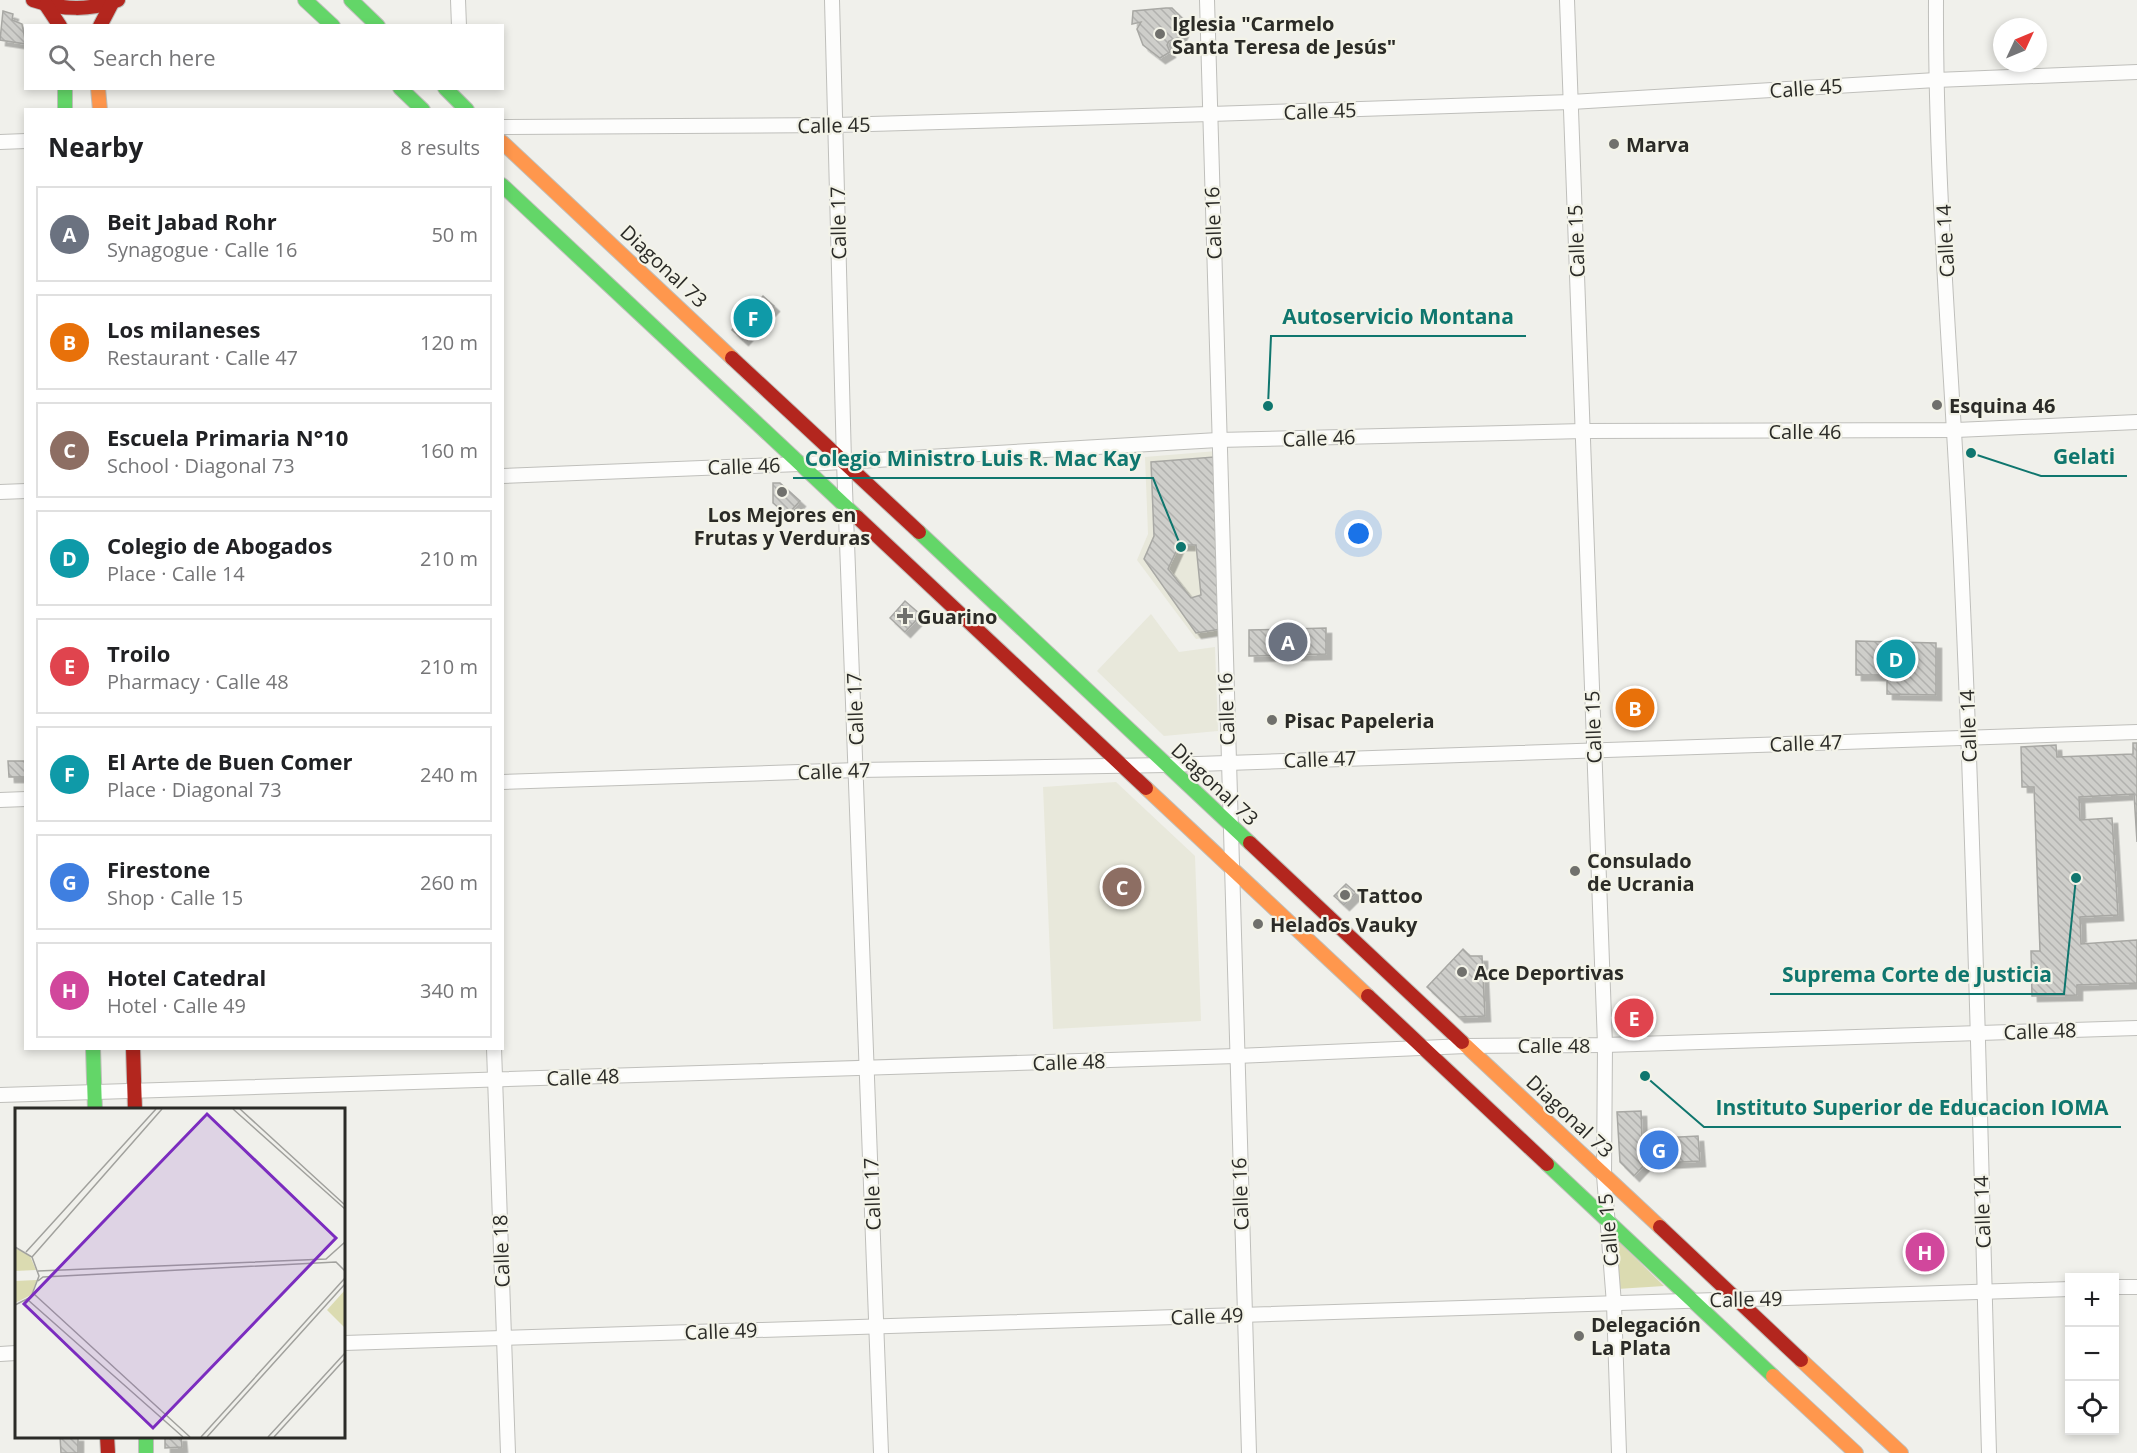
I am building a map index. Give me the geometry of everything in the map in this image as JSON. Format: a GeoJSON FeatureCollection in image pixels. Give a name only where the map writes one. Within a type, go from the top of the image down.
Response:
{"type":"FeatureCollection","features":[{"type":"Feature","properties":{"kind":"main road"},"geometry":{"type":"LineString","coordinates":[[305,0],[331,24]]}},
{"type":"Feature","properties":{"kind":"main road"},"geometry":{"type":"LineString","coordinates":[[351,0],[376,24]]}},
{"type":"Feature","properties":{"kind":"main road"},"geometry":{"type":"LineString","coordinates":[[40,2],[78,10],[115,2]]}},
{"type":"Feature","properties":{"kind":"main road"},"geometry":{"type":"LineString","coordinates":[[40,2],[58,24]]}},
{"type":"Feature","properties":{"kind":"main road"},"geometry":{"type":"LineString","coordinates":[[101,24],[115,2]]}},
{"type":"Feature","properties":{"kind":"main road"},"geometry":{"type":"LineString","coordinates":[[65,90],[65,108]]}},
{"type":"Feature","properties":{"kind":"main road"},"geometry":{"type":"LineString","coordinates":[[98,90],[100,108]]}},
{"type":"Feature","properties":{"kind":"main road"},"geometry":{"type":"LineString","coordinates":[[402,90],[421,108]]}},
{"type":"Feature","properties":{"kind":"main road"},"geometry":{"type":"LineString","coordinates":[[447,90],[463,108]]}},
{"type":"Feature","properties":{"kind":"main road","name":"Diagonal 73"},"geometry":{"type":"LineString","coordinates":[[504,144],[1901,1453]]}},
{"type":"Feature","properties":{"kind":"main road"},"geometry":{"type":"LineString","coordinates":[[504,187],[1856,1453]]}},
{"type":"Feature","properties":{"kind":"main road"},"geometry":{"type":"LineString","coordinates":[[93,1050],[95,1108]]}},
{"type":"Feature","properties":{"kind":"main road"},"geometry":{"type":"LineString","coordinates":[[133,1050],[135,1108]]}},
{"type":"Feature","properties":{"kind":"main road"},"geometry":{"type":"LineString","coordinates":[[107,1438],[108,1453]]}},
{"type":"Feature","properties":{"kind":"street"},"geometry":{"type":"LineString","coordinates":[[459,0],[459,24]]}},
{"type":"Feature","properties":{"kind":"street","name":"Calle 17"},"geometry":{"type":"LineString","coordinates":[[832,0],[844,462],[858,770],[881,1453]]}},
{"type":"Feature","properties":{"kind":"street","name":"Calle 16"},"geometry":{"type":"LineString","coordinates":[[1206,0],[1249,1453]]}},
{"type":"Feature","properties":{"kind":"street","name":"Calle 15"},"geometry":{"type":"LineString","coordinates":[[1567,0],[1605,1045],[1604,1175],[1614,1304],[1619,1453]]}},
{"type":"Feature","properties":{"kind":"street","name":"Calle 14"},"geometry":{"type":"LineString","coordinates":[[1936,0],[1936,80],[1956,430],[1969,737],[1989,1453]]}},
{"type":"Feature","properties":{"kind":"street","name":"Calle 45"},"geometry":{"type":"LineString","coordinates":[[504,127],[836,125],[1571,102],[1936,80],[2137,72]]}},
{"type":"Feature","properties":{"kind":"street"},"geometry":{"type":"LineString","coordinates":[[461,90],[463,108]]}},
{"type":"Feature","properties":{"kind":"street"},"geometry":{"type":"LineString","coordinates":[[0,142],[24,141]]}},
{"type":"Feature","properties":{"kind":"street","name":"Calle 46"},"geometry":{"type":"LineString","coordinates":[[504,476],[844,462],[1218,440],[1583,431],[1956,430],[2137,422]]}},
{"type":"Feature","properties":{"kind":"street"},"geometry":{"type":"LineString","coordinates":[[0,492],[24,491]]}},
{"type":"Feature","properties":{"kind":"street","name":"Calle 47"},"geometry":{"type":"LineString","coordinates":[[504,782],[858,770],[1167,765],[2137,732]]}},
{"type":"Feature","properties":{"kind":"street"},"geometry":{"type":"LineString","coordinates":[[0,800],[24,799]]}},
{"type":"Feature","properties":{"kind":"street","name":"Calle 48"},"geometry":{"type":"LineString","coordinates":[[0,1095],[1236,1056],[1424,1047],[1605,1045],[2137,1028]]}},
{"type":"Feature","properties":{"kind":"street","name":"Calle 18"},"geometry":{"type":"LineString","coordinates":[[494,1050],[508,1453]]}},
{"type":"Feature","properties":{"kind":"street"},"geometry":{"type":"LineString","coordinates":[[2119,1287],[2137,1287]]}},
{"type":"Feature","properties":{"kind":"street","name":"Calle 49"},"geometry":{"type":"LineString","coordinates":[[345,1343],[1614,1304],[1692,1299],[1737,1300],[2065,1289]]}},
{"type":"Feature","properties":{"kind":"shaded area"},"geometry":{"type":"Polygon","coordinates":[[[1217,451],[1221,635],[1196,639],[1137,560],[1148,534],[1145,457],[1217,451]]]}},
{"type":"Feature","properties":{"kind":"shaded area"},"geometry":{"type":"Polygon","coordinates":[[[1151,614],[1179,652],[1215,647],[1218,731],[1164,736],[1097,671],[1151,614]]]}},
{"type":"Feature","properties":{"kind":"shaded area"},"geometry":{"type":"Polygon","coordinates":[[[1116,782],[1195,856],[1201,1021],[1053,1029],[1043,787],[1116,782]]]}},
{"type":"Feature","properties":{"kind":"green space"},"geometry":{"type":"Polygon","coordinates":[[[1616,1239],[1664,1286],[1617,1289],[1616,1239]]]}},
{"type":"Feature","properties":{"kind":"building","name":"Iglesia \"Carmelo Santa Teresa de Jesús\""},"geometry":{"type":"Polygon","coordinates":[[[1172,8],[1182,18],[1183,31],[1180,37],[1169,41],[1167,45],[1170,52],[1160,58],[1143,45],[1137,29],[1141,22],[1132,24],[1133,11],[1172,8]]]}},
{"type":"Feature","properties":{"kind":"building"},"geometry":{"type":"Polygon","coordinates":[[[3,11],[13,14],[12,20],[22,24],[24,44],[0,40],[3,11]]]}},
{"type":"Feature","properties":{"kind":"building"},"geometry":{"type":"Polygon","coordinates":[[[763,296],[774,306],[743,340],[732,330],[763,296]]]}},
{"type":"Feature","properties":{"kind":"building"},"geometry":{"type":"Polygon","coordinates":[[[1214,457],[1221,629],[1196,633],[1144,559],[1154,536],[1151,462],[1214,457]],[[1179,545],[1168,569],[1191,598],[1201,595],[1196,545],[1179,545]]]}},
{"type":"Feature","properties":{"kind":"building","name":"Los Mejores en Frutas y Verduras"},"geometry":{"type":"Polygon","coordinates":[[[773,483],[780,483],[800,501],[787,515],[773,503],[773,483]]]}},
{"type":"Feature","properties":{"kind":"building","name":"Guarino"},"geometry":{"type":"Polygon","coordinates":[[[905,601],[921,615],[905,632],[890,618],[905,601]]]}},
{"type":"Feature","properties":{"kind":"building"},"geometry":{"type":"Polygon","coordinates":[[[1326,628],[1326,654],[1249,656],[1249,630],[1326,628]]]}},
{"type":"Feature","properties":{"kind":"building"},"geometry":{"type":"Polygon","coordinates":[[[1856,641],[1936,643],[1936,695],[1887,694],[1887,675],[1856,675],[1856,641]]]}},
{"type":"Feature","properties":{"kind":"building"},"geometry":{"type":"Polygon","coordinates":[[[2133,743],[2137,743],[2137,842],[2134,794],[2079,797],[2080,820],[2112,818],[2118,915],[2080,917],[2081,944],[2137,940],[2137,983],[2077,985],[2077,995],[2032,996],[2031,951],[2040,951],[2034,787],[2022,787],[2021,747],[2056,745],[2057,757],[2133,754],[2133,743]]]}},
{"type":"Feature","properties":{"kind":"building"},"geometry":{"type":"Polygon","coordinates":[[[8,761],[24,761],[24,777],[9,777],[8,761]]]}},
{"type":"Feature","properties":{"kind":"building","name":"Tattoo"},"geometry":{"type":"Polygon","coordinates":[[[1346,884],[1356,893],[1344,905],[1334,896],[1346,884]]]}},
{"type":"Feature","properties":{"kind":"building","name":"Ace Deportivas"},"geometry":{"type":"Polygon","coordinates":[[[1463,949],[1470,956],[1482,956],[1485,1016],[1459,1017],[1427,987],[1463,949]]]}},
{"type":"Feature","properties":{"kind":"building"},"geometry":{"type":"Polygon","coordinates":[[[1641,1111],[1642,1139],[1698,1136],[1700,1161],[1645,1164],[1634,1176],[1620,1162],[1617,1112],[1641,1111]]]}},
{"type":"Feature","properties":{"kind":"building"},"geometry":{"type":"Polygon","coordinates":[[[60,1438],[78,1438],[78,1453],[61,1453],[60,1438]]]}},
{"type":"Feature","properties":{"kind":"building"},"geometry":{"type":"Polygon","coordinates":[[[165,1438],[181,1438],[182,1447],[165,1448],[165,1438]]]}},
{"type":"Feature","properties":{"kind":"traffic: fast"},"geometry":{"type":"LineString","coordinates":[[305,0],[331,24]]}},
{"type":"Feature","properties":{"kind":"traffic: fast"},"geometry":{"type":"LineString","coordinates":[[351,0],[376,24]]}},
{"type":"Feature","properties":{"kind":"traffic: fast"},"geometry":{"type":"LineString","coordinates":[[65,90],[65,108]]}},
{"type":"Feature","properties":{"kind":"traffic: fast"},"geometry":{"type":"LineString","coordinates":[[402,90],[421,108]]}},
{"type":"Feature","properties":{"kind":"traffic: fast"},"geometry":{"type":"LineString","coordinates":[[447,90],[465,108]]}},
{"type":"Feature","properties":{"kind":"traffic: fast"},"geometry":{"type":"LineString","coordinates":[[504,187],[857,517]]}},
{"type":"Feature","properties":{"kind":"traffic: fast"},"geometry":{"type":"LineString","coordinates":[[919,532],[1250,843]]}},
{"type":"Feature","properties":{"kind":"traffic: fast"},"geometry":{"type":"LineString","coordinates":[[93,1050],[95,1108]]}},
{"type":"Feature","properties":{"kind":"traffic: fast"},"geometry":{"type":"LineString","coordinates":[[1547,1164],[1773,1376]]}},
{"type":"Feature","properties":{"kind":"traffic: fast"},"geometry":{"type":"LineString","coordinates":[[146,1438],[146,1453]]}},
{"type":"Feature","properties":{"kind":"traffic: slow"},"geometry":{"type":"LineString","coordinates":[[98,90],[100,108]]}},
{"type":"Feature","properties":{"kind":"traffic: slow"},"geometry":{"type":"LineString","coordinates":[[504,144],[732,358]]}},
{"type":"Feature","properties":{"kind":"traffic: slow"},"geometry":{"type":"LineString","coordinates":[[1146,788],[1368,996]]}},
{"type":"Feature","properties":{"kind":"traffic: slow"},"geometry":{"type":"LineString","coordinates":[[1462,1042],[1660,1227]]}},
{"type":"Feature","properties":{"kind":"traffic: slow"},"geometry":{"type":"LineString","coordinates":[[1801,1360],[1901,1453]]}},
{"type":"Feature","properties":{"kind":"traffic: slow"},"geometry":{"type":"LineString","coordinates":[[1773,1376],[1856,1453]]}},
{"type":"Feature","properties":{"kind":"traffic: jam"},"geometry":{"type":"LineString","coordinates":[[33,0],[55,6],[76,8],[97,6],[118,0]]}},
{"type":"Feature","properties":{"kind":"traffic: jam"},"geometry":{"type":"LineString","coordinates":[[101,24],[112,3]]}},
{"type":"Feature","properties":{"kind":"traffic: jam"},"geometry":{"type":"LineString","coordinates":[[46,5],[59,24]]}},
{"type":"Feature","properties":{"kind":"traffic: jam"},"geometry":{"type":"LineString","coordinates":[[732,358],[919,532]]}},
{"type":"Feature","properties":{"kind":"traffic: jam"},"geometry":{"type":"LineString","coordinates":[[857,517],[1146,788]]}},
{"type":"Feature","properties":{"kind":"traffic: jam"},"geometry":{"type":"LineString","coordinates":[[1250,843],[1462,1042]]}},
{"type":"Feature","properties":{"kind":"traffic: jam"},"geometry":{"type":"LineString","coordinates":[[1368,996],[1547,1164]]}},
{"type":"Feature","properties":{"kind":"traffic: jam"},"geometry":{"type":"LineString","coordinates":[[133,1050],[135,1108]]}},
{"type":"Feature","properties":{"kind":"traffic: jam"},"geometry":{"type":"LineString","coordinates":[[1660,1227],[1801,1360]]}},
{"type":"Feature","properties":{"kind":"traffic: jam"},"geometry":{"type":"LineString","coordinates":[[107,1438],[108,1453]]}},
{"type":"Feature","properties":{"kind":"place","name":"Iglesia \"Carmelo Santa Teresa de Jesús\""},"geometry":{"type":"Point","coordinates":[1160,34]}},
{"type":"Feature","properties":{"kind":"place","name":"Marva"},"geometry":{"type":"Point","coordinates":[1614,144]}},
{"type":"Feature","properties":{"kind":"place","name":"El Arte de Buen Comer"},"geometry":{"type":"Point","coordinates":[753,318]}},
{"type":"Feature","properties":{"kind":"place","name":"Esquina 46"},"geometry":{"type":"Point","coordinates":[1937,405]}},
{"type":"Feature","properties":{"kind":"place","name":"Autoservicio Montana"},"geometry":{"type":"Point","coordinates":[1268,406]}},
{"type":"Feature","properties":{"kind":"place","name":"Gelati"},"geometry":{"type":"Point","coordinates":[1971,453]}},
{"type":"Feature","properties":{"kind":"place","name":"Los Mejores en Frutas y Verduras"},"geometry":{"type":"Point","coordinates":[782,492]}},
{"type":"Feature","properties":{"kind":"place","name":"Colegio Ministro Luis R. Mac Kay"},"geometry":{"type":"Point","coordinates":[1181,547]}},
{"type":"Feature","properties":{"kind":"place","name":"Guarino"},"geometry":{"type":"Point","coordinates":[905,616]}},
{"type":"Feature","properties":{"kind":"place","name":"Beit Jabad Rohr"},"geometry":{"type":"Point","coordinates":[1288,642]}},
{"type":"Feature","properties":{"kind":"place","name":"Colegio de Abogados"},"geometry":{"type":"Point","coordinates":[1896,659]}},
{"type":"Feature","properties":{"kind":"place","name":"Los milaneses"},"geometry":{"type":"Point","coordinates":[1635,708]}},
{"type":"Feature","properties":{"kind":"place","name":"Pisac Papeleria"},"geometry":{"type":"Point","coordinates":[1272,720]}},
{"type":"Feature","properties":{"kind":"place","name":"Consulado de Ucrania"},"geometry":{"type":"Point","coordinates":[1575,871]}},
{"type":"Feature","properties":{"kind":"place","name":"Suprema Corte de Justicia"},"geometry":{"type":"Point","coordinates":[2076,878]}},
{"type":"Feature","properties":{"kind":"place","name":"Escuela Primaria N°10"},"geometry":{"type":"Point","coordinates":[1122,887]}},
{"type":"Feature","properties":{"kind":"place","name":"Tattoo"},"geometry":{"type":"Point","coordinates":[1345,895]}},
{"type":"Feature","properties":{"kind":"place","name":"Helados Vauky"},"geometry":{"type":"Point","coordinates":[1258,924]}},
{"type":"Feature","properties":{"kind":"place","name":"Ace Deportivas"},"geometry":{"type":"Point","coordinates":[1462,972]}},
{"type":"Feature","properties":{"kind":"place","name":"Troilo"},"geometry":{"type":"Point","coordinates":[1634,1018]}},
{"type":"Feature","properties":{"kind":"place","name":"Instituto Superior de Educacion IOMA"},"geometry":{"type":"Point","coordinates":[1645,1076]}},
{"type":"Feature","properties":{"kind":"place","name":"Firestone"},"geometry":{"type":"Point","coordinates":[1659,1150]}},
{"type":"Feature","properties":{"kind":"place","name":"Hotel Catedral"},"geometry":{"type":"Point","coordinates":[1925,1252]}},
{"type":"Feature","properties":{"kind":"place","name":"Delegación La Plata"},"geometry":{"type":"Point","coordinates":[1579,1336]}}]}
